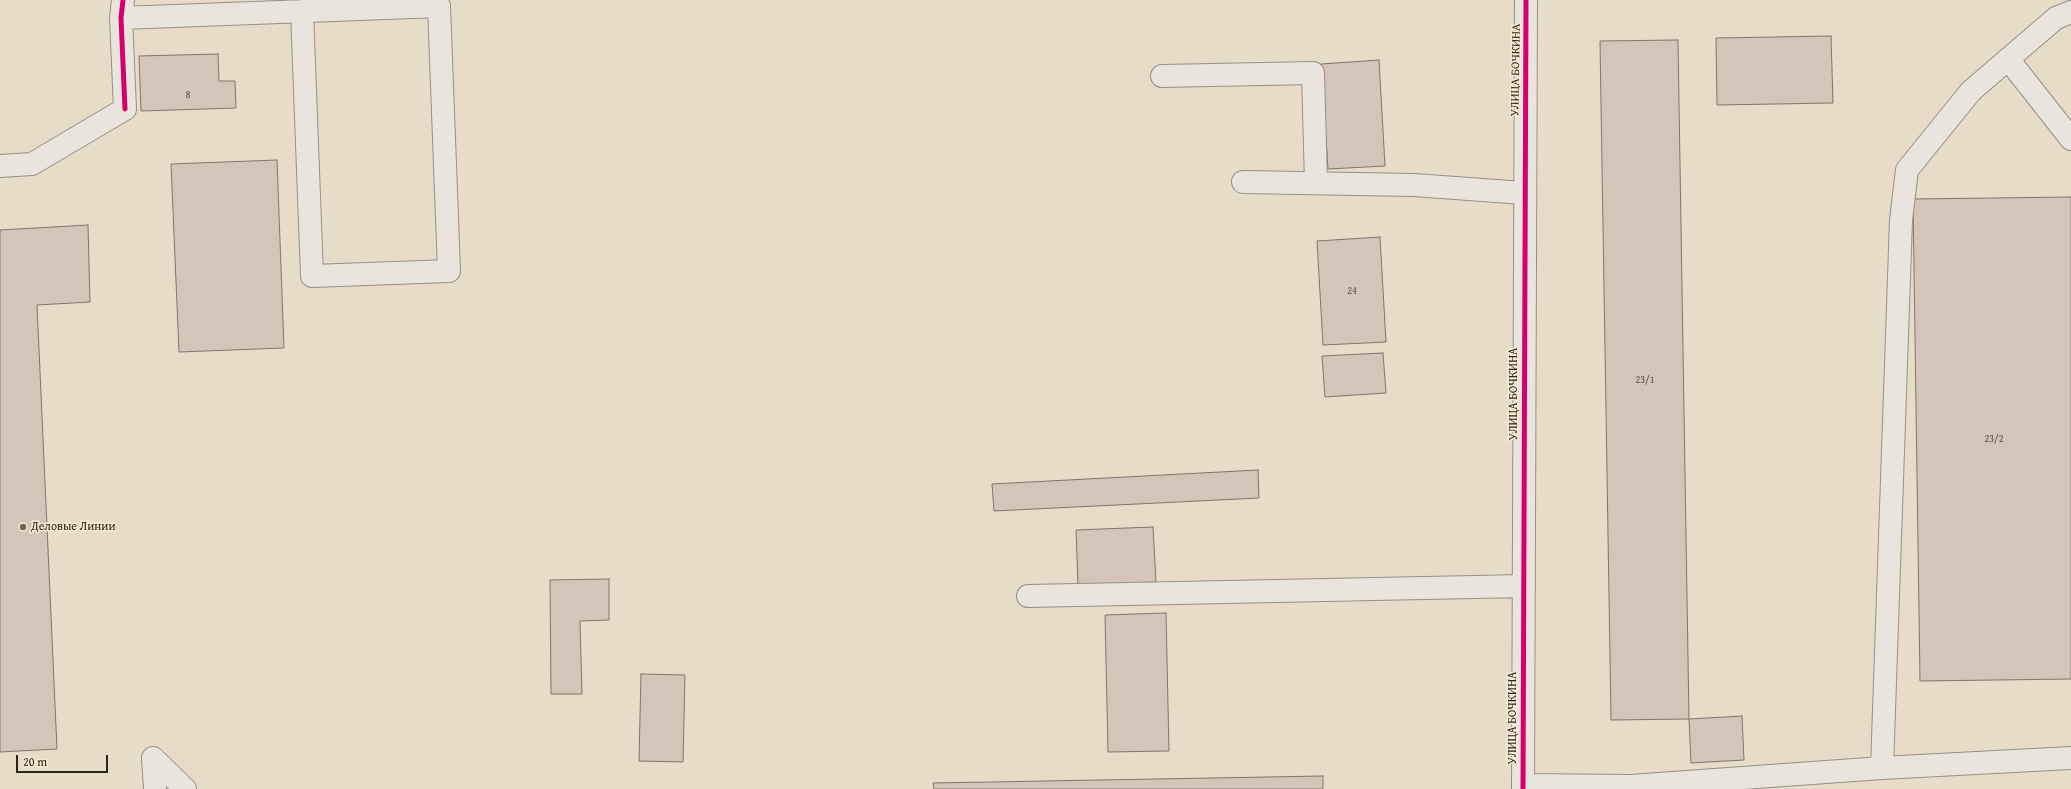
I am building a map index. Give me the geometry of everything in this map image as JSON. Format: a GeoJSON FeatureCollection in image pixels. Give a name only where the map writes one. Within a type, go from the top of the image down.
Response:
{"type":"FeatureCollection","features":[{"type":"Feature","properties":{"kind":"street","name":"УЛИЦА БОЧКИНА"},"geometry":{"type":"LineString","coordinates":[[1523,787],[1524,193],[1526,0]]}},
{"type":"Feature","properties":{"kind":"street"},"geometry":{"type":"LineString","coordinates":[[0,166],[32,164],[125,109],[122,9],[302,12],[439,6],[449,271],[312,276],[302,12]]}},
{"type":"Feature","properties":{"kind":"street"},"geometry":{"type":"LineString","coordinates":[[1882,768],[1901,220],[1907,170],[1971,92],[2056,18],[2071,12]]}},
{"type":"Feature","properties":{"kind":"street"},"geometry":{"type":"LineString","coordinates":[[2008,59],[2071,139]]}},
{"type":"Feature","properties":{"kind":"street"},"geometry":{"type":"LineString","coordinates":[[1162,76],[1312,73],[1316,183]]}},
{"type":"Feature","properties":{"kind":"street"},"geometry":{"type":"LineString","coordinates":[[1243,182],[1414,185],[1524,193]]}},
{"type":"Feature","properties":{"kind":"street"},"geometry":{"type":"LineString","coordinates":[[1028,596],[1524,586]]}},
{"type":"Feature","properties":{"kind":"street"},"geometry":{"type":"LineString","coordinates":[[154,789],[153,758],[185,789]]}},
{"type":"Feature","properties":{"kind":"street"},"geometry":{"type":"LineString","coordinates":[[1523,787],[1631,788],[1790,782],[1882,768],[2071,758]]}},
{"type":"Feature","properties":{"kind":"building"},"geometry":{"type":"Polygon","coordinates":[[[1831,36],[1833,103],[1717,105],[1716,38],[1831,36]]]}},
{"type":"Feature","properties":{"kind":"building"},"geometry":{"type":"Polygon","coordinates":[[[1678,40],[1689,719],[1611,720],[1600,41],[1678,40]]]}},
{"type":"Feature","properties":{"kind":"building"},"geometry":{"type":"Polygon","coordinates":[[[218,54],[219,81],[235,81],[236,108],[141,111],[139,56],[218,54]]]}},
{"type":"Feature","properties":{"kind":"building"},"geometry":{"type":"Polygon","coordinates":[[[1379,60],[1385,166],[1328,169],[1321,64],[1379,60]]]}},
{"type":"Feature","properties":{"kind":"building"},"geometry":{"type":"Polygon","coordinates":[[[277,160],[284,348],[179,352],[171,164],[277,160]]]}},
{"type":"Feature","properties":{"kind":"building"},"geometry":{"type":"Polygon","coordinates":[[[2071,197],[2071,679],[1920,681],[1913,199],[2071,197]]]}},
{"type":"Feature","properties":{"kind":"building","name":"Деловые Линии"},"geometry":{"type":"Polygon","coordinates":[[[88,225],[90,302],[37,305],[57,749],[0,752],[0,230],[88,225]]]}},
{"type":"Feature","properties":{"kind":"building"},"geometry":{"type":"Polygon","coordinates":[[[1380,237],[1386,342],[1323,345],[1317,241],[1380,237]]]}},
{"type":"Feature","properties":{"kind":"building"},"geometry":{"type":"Polygon","coordinates":[[[1383,353],[1386,393],[1325,397],[1322,356],[1383,353]]]}},
{"type":"Feature","properties":{"kind":"building"},"geometry":{"type":"Polygon","coordinates":[[[1258,470],[1259,498],[994,511],[992,484],[1258,470]]]}},
{"type":"Feature","properties":{"kind":"building"},"geometry":{"type":"Polygon","coordinates":[[[1153,527],[1156,582],[1078,585],[1076,530],[1153,527]]]}},
{"type":"Feature","properties":{"kind":"building"},"geometry":{"type":"Polygon","coordinates":[[[609,579],[609,620],[580,621],[582,694],[551,694],[550,580],[609,579]]]}},
{"type":"Feature","properties":{"kind":"building"},"geometry":{"type":"Polygon","coordinates":[[[1166,613],[1169,751],[1108,752],[1105,615],[1166,613]]]}},
{"type":"Feature","properties":{"kind":"building"},"geometry":{"type":"Polygon","coordinates":[[[641,674],[685,675],[683,762],[639,761],[641,674]]]}},
{"type":"Feature","properties":{"kind":"building"},"geometry":{"type":"Polygon","coordinates":[[[1742,716],[1744,760],[1691,763],[1689,719],[1742,716]]]}},
{"type":"Feature","properties":{"kind":"building"},"geometry":{"type":"Polygon","coordinates":[[[1323,776],[1323,789],[934,789],[933,783],[1323,776]]]}},
{"type":"Feature","properties":{"kind":"cycle path"},"geometry":{"type":"LineString","coordinates":[[123,0],[121,18],[125,109]]}},
{"type":"Feature","properties":{"kind":"cycle path"},"geometry":{"type":"LineString","coordinates":[[1523,789],[1526,0]]}},
{"type":"Feature","properties":{"kind":"place","name":"Деловые Линии"},"geometry":{"type":"Point","coordinates":[23,527]}}]}
